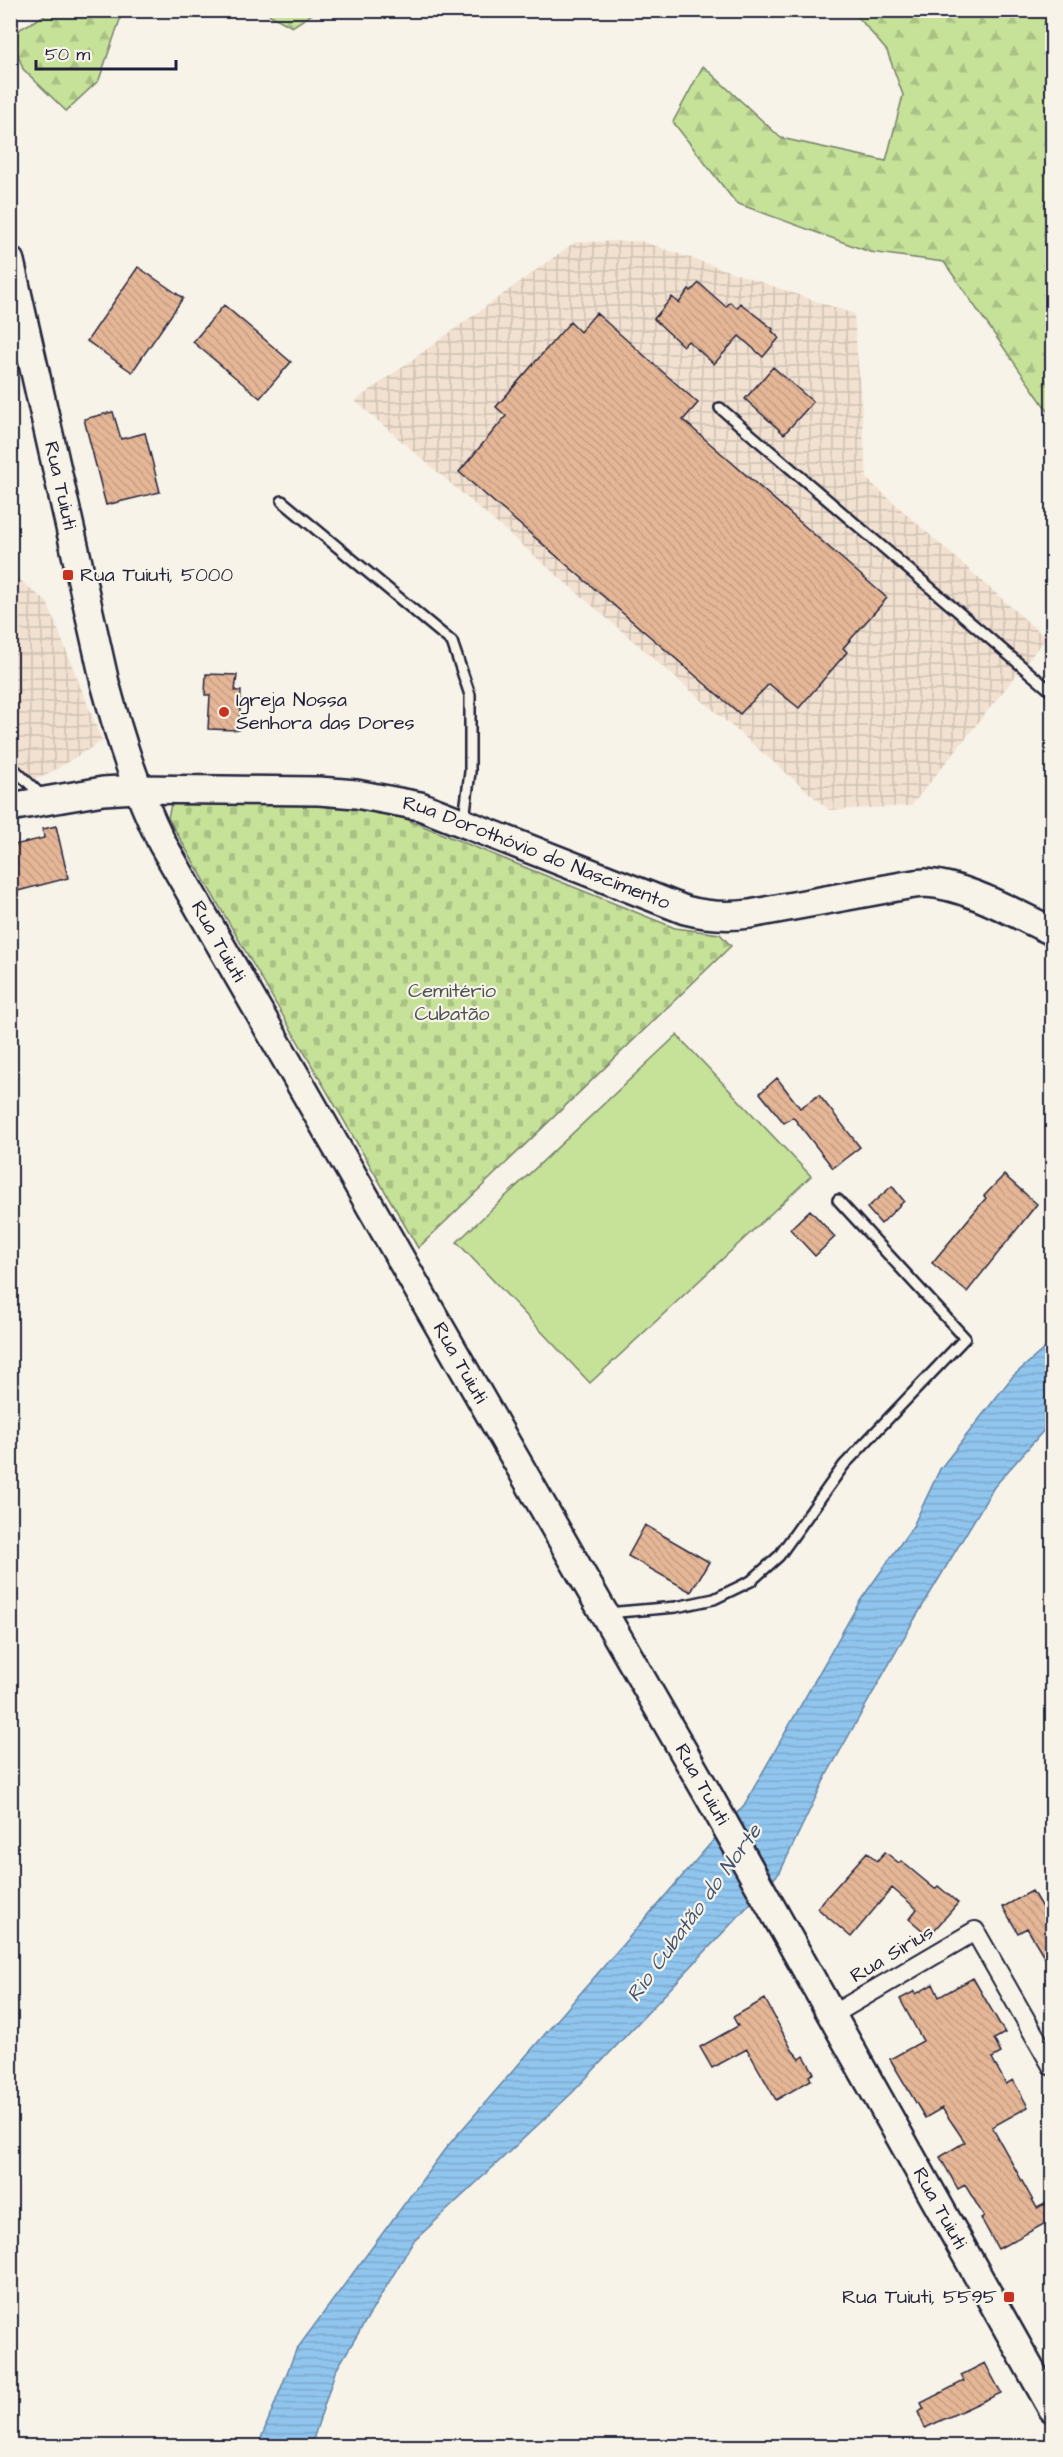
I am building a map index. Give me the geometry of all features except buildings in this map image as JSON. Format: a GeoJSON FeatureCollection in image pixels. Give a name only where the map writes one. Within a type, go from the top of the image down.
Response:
{"type":"FeatureCollection","features":[{"type":"Feature","properties":{"kind":"main road","name":"Rua Tuiuti"},"geometry":{"type":"LineString","coordinates":[[10,261],[105,683],[136,789],[162,843],[605,1613],[1053,2408]]}},
{"type":"Feature","properties":{"kind":"main road","name":"Rua Dorothóvio do Nascimento"},"geometry":{"type":"LineString","coordinates":[[10,807],[103,791],[136,789],[319,791],[356,794],[420,806],[685,910],[706,915],[727,917],[750,914],[902,885],[925,883],[951,888],[982,899],[1053,931]]}},
{"type":"Feature","properties":{"kind":"street","name":"Rua Sirius"},"geometry":{"type":"LineString","coordinates":[[832,2015],[975,1931],[1053,2066]]}},
{"type":"Feature","properties":{"kind":"lane"},"geometry":{"type":"LineString","coordinates":[[720,408],[1053,692]]}},
{"type":"Feature","properties":{"kind":"lane"},"geometry":{"type":"LineString","coordinates":[[282,501],[452,642],[470,695],[470,772],[464,822]]}},
{"type":"Feature","properties":{"kind":"lane"},"geometry":{"type":"LineString","coordinates":[[10,765],[46,800]]}},
{"type":"Feature","properties":{"kind":"lane"},"geometry":{"type":"LineString","coordinates":[[605,1613],[676,1607],[714,1599],[751,1581],[779,1556],[844,1465],[964,1338],[838,1200]]}},
{"type":"Feature","properties":{"kind":"shaded area"},"geometry":{"type":"Polygon","coordinates":[[[641,241],[854,314],[867,479],[1046,638],[911,806],[829,810],[355,401],[575,242],[641,241]]]}},
{"type":"Feature","properties":{"kind":"shaded area"},"geometry":{"type":"Polygon","coordinates":[[[10,572],[47,602],[102,741],[45,776],[11,784],[10,572]]]}},
{"type":"Feature","properties":{"kind":"green space"},"geometry":{"type":"Polygon","coordinates":[[[54,10],[123,11],[99,80],[66,111],[23,69],[11,34],[54,10]]]}},
{"type":"Feature","properties":{"kind":"green space"},"geometry":{"type":"Polygon","coordinates":[[[263,11],[317,11],[292,27],[263,11]]]}},
{"type":"Feature","properties":{"kind":"green space"},"geometry":{"type":"Polygon","coordinates":[[[853,11],[1052,11],[1052,417],[944,262],[870,252],[736,203],[673,122],[703,66],[781,138],[886,161],[903,95],[887,51],[853,11]]]}},
{"type":"Feature","properties":{"kind":"green space","name":"Cemitério Cubatão"},"geometry":{"type":"Polygon","coordinates":[[[183,793],[318,801],[403,818],[675,928],[720,934],[731,946],[418,1248],[168,818],[171,804],[183,793]]]}},
{"type":"Feature","properties":{"kind":"green space"},"geometry":{"type":"Polygon","coordinates":[[[677,1035],[811,1176],[590,1383],[457,1242],[677,1035]]]}},
{"type":"Feature","properties":{"kind":"water","name":"Rio Cubatão do Norte"},"geometry":{"type":"Polygon","coordinates":[[[1052,1342],[1052,1421],[994,1487],[914,1620],[826,1776],[780,1872],[572,2093],[413,2242],[335,2372],[311,2446],[258,2446],[296,2350],[445,2149],[744,1805],[860,1601],[913,1526],[940,1469],[1013,1376],[1052,1342]]]}},
{"type":"Feature","properties":{"kind":"place","name":"Rua Tuiuti, 5000"},"geometry":{"type":"Point","coordinates":[68,575]}},
{"type":"Feature","properties":{"kind":"place","name":"Igreja Nossa Senhora das Dores"},"geometry":{"type":"Point","coordinates":[224,712]}},
{"type":"Feature","properties":{"kind":"place","name":"Rua Tuiuti, 5595"},"geometry":{"type":"Point","coordinates":[1009,2297]}}]}
